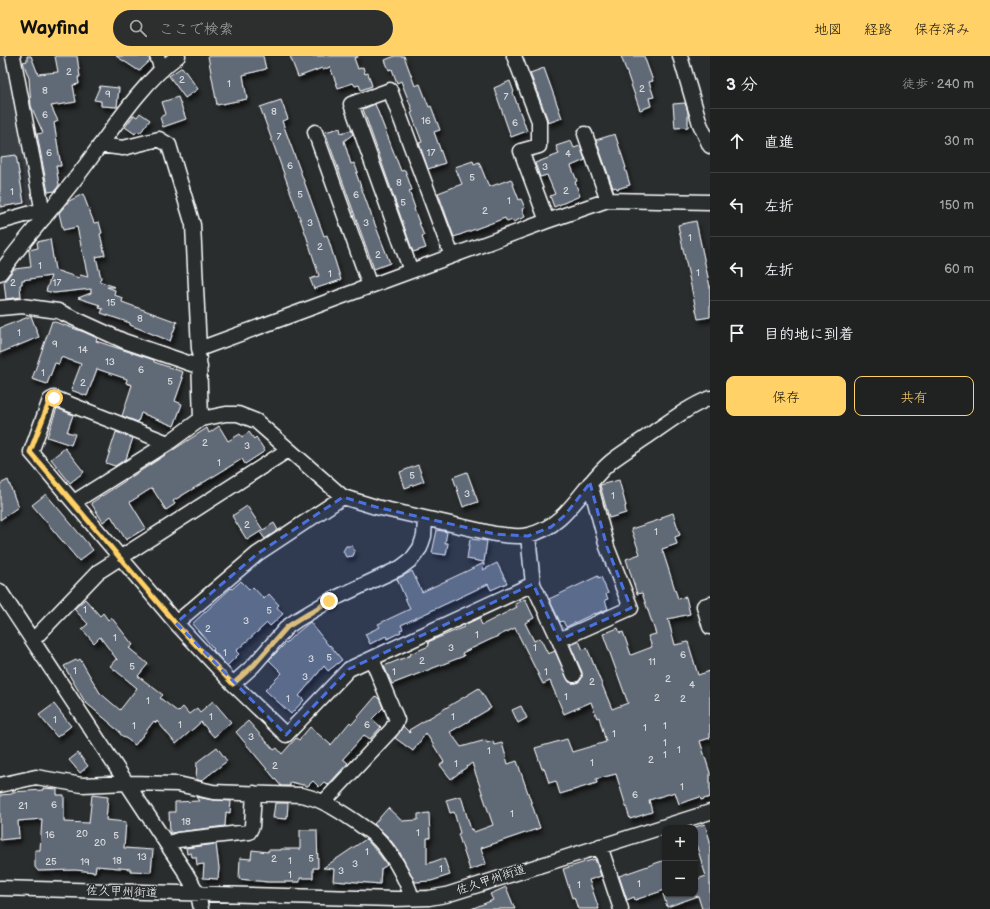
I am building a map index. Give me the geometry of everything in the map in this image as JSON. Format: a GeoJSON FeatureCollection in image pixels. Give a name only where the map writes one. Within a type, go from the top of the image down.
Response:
{"type":"FeatureCollection","features":[{"type":"Feature","properties":{"kind":"street"},"geometry":{"type":"LineString","coordinates":[[13,56],[43,214]]}},
{"type":"Feature","properties":{"kind":"street"},"geometry":{"type":"LineString","coordinates":[[157,56],[162,70]]}},
{"type":"Feature","properties":{"kind":"street"},"geometry":{"type":"LineString","coordinates":[[0,273],[43,214],[82,170],[142,91],[178,56]]}},
{"type":"Feature","properties":{"kind":"street"},"geometry":{"type":"LineString","coordinates":[[514,56],[539,121],[539,146],[521,151],[547,220]]}},
{"type":"Feature","properties":{"kind":"street"},"geometry":{"type":"LineString","coordinates":[[680,56],[700,124],[710,146]]}},
{"type":"Feature","properties":{"kind":"street"},"geometry":{"type":"LineString","coordinates":[[411,271],[352,104],[390,90],[452,256]]}},
{"type":"Feature","properties":{"kind":"street"},"geometry":{"type":"LineString","coordinates":[[315,132],[370,286]]}},
{"type":"Feature","properties":{"kind":"street"},"geometry":{"type":"LineString","coordinates":[[585,134],[608,200]]}},
{"type":"Feature","properties":{"kind":"street"},"geometry":{"type":"LineString","coordinates":[[100,145],[123,148],[159,139],[169,145],[193,225],[201,419]]}},
{"type":"Feature","properties":{"kind":"street"},"geometry":{"type":"LineString","coordinates":[[199,349],[547,220],[608,200],[710,202]]}},
{"type":"Feature","properties":{"kind":"street"},"geometry":{"type":"LineString","coordinates":[[0,222],[43,214]]}},
{"type":"Feature","properties":{"kind":"street"},"geometry":{"type":"LineString","coordinates":[[0,308],[22,306],[58,311],[124,340],[200,367]]}},
{"type":"Feature","properties":{"kind":"street"},"geometry":{"type":"LineString","coordinates":[[168,443],[54,398],[50,400],[30,452],[176,624],[233,684],[286,735],[350,669],[533,584]]}},
{"type":"Feature","properties":{"kind":"street"},"geometry":{"type":"LineString","coordinates":[[74,502],[168,443],[201,419],[226,414],[238,414],[256,421],[343,497],[376,508],[495,534],[528,536],[550,527],[565,515],[590,483],[612,461],[694,405],[710,398]]}},
{"type":"Feature","properties":{"kind":"street"},"geometry":{"type":"LineString","coordinates":[[32,640],[98,572],[288,450]]}},
{"type":"Feature","properties":{"kind":"street"},"geometry":{"type":"LineString","coordinates":[[559,640],[631,608],[607,547],[590,483]]}},
{"type":"Feature","properties":{"kind":"street"},"geometry":{"type":"LineString","coordinates":[[176,624],[257,554],[343,497]]}},
{"type":"Feature","properties":{"kind":"street"},"geometry":{"type":"LineString","coordinates":[[233,684],[253,666],[287,627],[297,620],[329,601],[400,568],[412,559],[420,548],[424,536],[425,519]]}},
{"type":"Feature","properties":{"kind":"street"},"geometry":{"type":"LineString","coordinates":[[528,536],[533,584],[574,675]]}},
{"type":"Feature","properties":{"kind":"street"},"geometry":{"type":"LineString","coordinates":[[0,591],[167,844],[198,894],[201,909]]}},
{"type":"Feature","properties":{"kind":"street"},"geometry":{"type":"LineString","coordinates":[[710,604],[704,606],[710,627]]}},
{"type":"Feature","properties":{"kind":"street"},"geometry":{"type":"LineString","coordinates":[[324,802],[392,729],[397,720],[372,659]]}},
{"type":"Feature","properties":{"kind":"street"},"geometry":{"type":"LineString","coordinates":[[0,785],[36,777],[82,785],[127,783],[178,784],[213,792],[301,795],[314,797],[340,812],[374,835],[389,854],[408,884],[412,898]]}},
{"type":"Feature","properties":{"kind":"street"},"geometry":{"type":"LineString","coordinates":[[167,844],[178,840],[249,832],[252,826],[254,793]]}},
{"type":"Feature","properties":{"kind":"street","name":"佐久甲州街道"},"geometry":{"type":"LineString","coordinates":[[0,888],[412,898],[431,903],[446,895],[710,812]]}},
{"type":"Feature","properties":{"kind":"street"},"geometry":{"type":"LineString","coordinates":[[600,846],[621,909]]}},
{"type":"Feature","properties":{"kind":"highlighted area"},"geometry":{"type":"Polygon","coordinates":[[[590,483],[607,547],[631,608],[559,640],[533,584],[349,669],[286,735],[176,623],[257,554],[343,497],[376,507],[495,534],[528,536],[551,527],[565,515],[590,483]]]}},
{"type":"Feature","properties":{"kind":"shaded area"},"geometry":{"type":"Polygon","coordinates":[[[0,56],[7,56],[32,208],[0,217],[0,56]]]}},
{"type":"Feature","properties":{"kind":"building"},"geometry":{"type":"Polygon","coordinates":[[[27,56],[31,56],[38,74],[58,72],[55,56],[77,56],[80,77],[78,77],[79,84],[73,85],[76,102],[51,106],[58,121],[54,123],[61,166],[56,166],[59,185],[55,191],[48,192],[37,134],[43,133],[31,106],[29,78],[23,62],[27,61],[27,56]]]}},
{"type":"Feature","properties":{"kind":"building"},"geometry":{"type":"Polygon","coordinates":[[[116,56],[149,56],[150,61],[139,71],[116,56]]]}},
{"type":"Feature","properties":{"kind":"building"},"geometry":{"type":"Polygon","coordinates":[[[208,56],[263,56],[266,69],[243,75],[247,99],[217,105],[208,56]]]}},
{"type":"Feature","properties":{"kind":"building"},"geometry":{"type":"Polygon","coordinates":[[[290,56],[358,56],[354,58],[358,69],[363,67],[365,74],[368,73],[372,86],[361,90],[359,85],[355,86],[353,83],[338,88],[330,67],[323,70],[322,68],[298,77],[290,56]]]}},
{"type":"Feature","properties":{"kind":"building"},"geometry":{"type":"Polygon","coordinates":[[[395,56],[404,56],[415,86],[420,84],[429,107],[431,106],[440,130],[434,132],[445,163],[428,169],[419,143],[422,142],[411,113],[413,112],[401,81],[397,83],[392,69],[389,70],[385,60],[395,56]]]}},
{"type":"Feature","properties":{"kind":"building"},"geometry":{"type":"Polygon","coordinates":[[[621,56],[644,56],[653,81],[649,82],[654,97],[649,98],[651,106],[640,110],[621,56]]]}},
{"type":"Feature","properties":{"kind":"building"},"geometry":{"type":"Polygon","coordinates":[[[182,67],[198,89],[185,98],[169,76],[182,67]]]}},
{"type":"Feature","properties":{"kind":"building"},"geometry":{"type":"Polygon","coordinates":[[[544,68],[562,118],[548,123],[530,73],[544,68]]]}},
{"type":"Feature","properties":{"kind":"building"},"geometry":{"type":"Polygon","coordinates":[[[510,81],[527,131],[511,137],[494,88],[510,81]]]}},
{"type":"Feature","properties":{"kind":"building"},"geometry":{"type":"Polygon","coordinates":[[[100,86],[119,88],[117,107],[101,106],[101,101],[94,100],[100,86]]]}},
{"type":"Feature","properties":{"kind":"building"},"geometry":{"type":"Polygon","coordinates":[[[178,97],[186,119],[163,127],[160,117],[166,114],[162,102],[178,97]]]}},
{"type":"Feature","properties":{"kind":"building"},"geometry":{"type":"Polygon","coordinates":[[[281,100],[288,119],[282,121],[324,236],[327,235],[341,280],[314,289],[310,279],[319,276],[260,107],[281,100]]]}},
{"type":"Feature","properties":{"kind":"building"},"geometry":{"type":"Polygon","coordinates":[[[685,103],[688,112],[688,127],[675,128],[673,104],[685,103]]]}},
{"type":"Feature","properties":{"kind":"building"},"geometry":{"type":"Polygon","coordinates":[[[375,104],[401,171],[405,170],[412,190],[409,191],[415,208],[414,209],[424,236],[422,237],[426,248],[413,252],[363,109],[375,104]]]}},
{"type":"Feature","properties":{"kind":"building"},"geometry":{"type":"Polygon","coordinates":[[[140,113],[150,120],[140,133],[137,131],[135,134],[125,127],[134,115],[137,117],[140,113]]]}},
{"type":"Feature","properties":{"kind":"building"},"geometry":{"type":"Polygon","coordinates":[[[340,128],[341,133],[351,130],[353,134],[344,141],[351,164],[354,163],[358,172],[356,173],[390,263],[374,269],[325,132],[340,128]]]}},
{"type":"Feature","properties":{"kind":"building"},"geometry":{"type":"Polygon","coordinates":[[[615,134],[630,185],[617,189],[616,187],[613,188],[596,140],[615,134]]]}},
{"type":"Feature","properties":{"kind":"building"},"geometry":{"type":"Polygon","coordinates":[[[571,141],[574,148],[580,146],[585,160],[571,166],[577,181],[575,182],[580,196],[554,207],[550,196],[555,194],[547,175],[540,177],[535,163],[559,154],[556,146],[571,141]]]}},
{"type":"Feature","properties":{"kind":"building"},"geometry":{"type":"Polygon","coordinates":[[[16,155],[24,203],[0,207],[0,157],[16,155]]]}},
{"type":"Feature","properties":{"kind":"building"},"geometry":{"type":"Polygon","coordinates":[[[473,161],[474,164],[479,162],[489,187],[511,179],[519,200],[521,199],[525,208],[522,209],[525,217],[513,222],[512,220],[507,222],[505,218],[454,237],[438,193],[462,184],[455,167],[473,161]]]}},
{"type":"Feature","properties":{"kind":"building"},"geometry":{"type":"Polygon","coordinates":[[[83,194],[94,223],[99,222],[102,233],[100,234],[105,255],[96,257],[101,278],[99,281],[115,287],[107,287],[115,290],[114,295],[123,298],[122,302],[177,322],[170,341],[130,325],[130,323],[101,313],[103,309],[99,308],[100,305],[78,298],[91,293],[91,289],[54,293],[46,291],[51,276],[22,280],[22,284],[20,285],[21,297],[6,299],[4,282],[14,269],[31,267],[29,250],[38,248],[37,242],[50,239],[55,270],[79,278],[80,275],[88,277],[77,227],[63,230],[59,213],[69,201],[83,194]]]}},
{"type":"Feature","properties":{"kind":"building"},"geometry":{"type":"Polygon","coordinates":[[[696,221],[710,287],[710,317],[698,319],[678,225],[696,221]]]}},
{"type":"Feature","properties":{"kind":"building"},"geometry":{"type":"Polygon","coordinates":[[[31,316],[39,337],[0,353],[0,328],[31,316]]]}},
{"type":"Feature","properties":{"kind":"building"},"geometry":{"type":"Polygon","coordinates":[[[52,321],[84,332],[97,338],[96,341],[154,360],[154,362],[183,372],[181,378],[183,378],[175,401],[182,404],[174,426],[141,413],[138,422],[122,416],[132,385],[126,383],[127,379],[97,369],[87,396],[71,390],[81,364],[61,357],[59,364],[55,363],[47,384],[32,379],[52,321]]]}},
{"type":"Feature","properties":{"kind":"building"},"geometry":{"type":"Polygon","coordinates":[[[57,408],[73,415],[67,432],[75,434],[71,445],[47,437],[57,408]]]}},
{"type":"Feature","properties":{"kind":"building"},"geometry":{"type":"Polygon","coordinates":[[[219,426],[228,441],[240,434],[242,437],[249,432],[254,439],[256,437],[265,451],[245,464],[242,459],[173,501],[175,504],[166,510],[152,488],[130,502],[146,528],[126,540],[111,516],[103,522],[91,503],[207,428],[209,433],[219,426]]]}},
{"type":"Feature","properties":{"kind":"building"},"geometry":{"type":"Polygon","coordinates":[[[116,432],[133,438],[126,459],[115,466],[106,463],[116,432]]]}},
{"type":"Feature","properties":{"kind":"building"},"geometry":{"type":"Polygon","coordinates":[[[65,448],[84,472],[70,483],[51,459],[65,448]]]}},
{"type":"Feature","properties":{"kind":"building"},"geometry":{"type":"Polygon","coordinates":[[[418,465],[424,481],[405,488],[400,472],[418,465]]]}},
{"type":"Feature","properties":{"kind":"building"},"geometry":{"type":"Polygon","coordinates":[[[467,472],[478,502],[463,507],[453,477],[467,472]]]}},
{"type":"Feature","properties":{"kind":"building"},"geometry":{"type":"Polygon","coordinates":[[[8,480],[18,507],[0,520],[0,484],[8,480]]]}},
{"type":"Feature","properties":{"kind":"building"},"geometry":{"type":"Polygon","coordinates":[[[619,480],[626,506],[626,513],[609,518],[600,485],[619,480]]]}},
{"type":"Feature","properties":{"kind":"building"},"geometry":{"type":"Polygon","coordinates":[[[46,494],[93,550],[79,561],[32,505],[46,494]]]}},
{"type":"Feature","properties":{"kind":"building"},"geometry":{"type":"Polygon","coordinates":[[[247,506],[263,530],[247,540],[232,516],[247,506]]]}},
{"type":"Feature","properties":{"kind":"building"},"geometry":{"type":"Polygon","coordinates":[[[673,513],[680,535],[675,537],[677,544],[662,549],[678,599],[686,597],[690,614],[668,619],[675,645],[688,642],[698,675],[710,671],[710,738],[700,741],[710,773],[710,797],[701,800],[700,797],[679,804],[675,792],[649,800],[652,812],[630,819],[616,774],[596,779],[597,783],[560,794],[556,781],[549,783],[544,768],[542,769],[535,748],[567,739],[572,752],[606,742],[599,717],[597,718],[591,702],[564,714],[550,681],[543,684],[515,628],[462,653],[464,656],[392,684],[384,666],[429,646],[428,642],[464,627],[464,625],[479,618],[482,625],[517,607],[515,604],[525,599],[534,618],[525,623],[534,641],[540,638],[548,654],[555,651],[569,682],[577,683],[581,680],[582,676],[582,672],[570,645],[579,641],[583,650],[587,648],[612,709],[628,703],[603,634],[618,628],[620,633],[623,632],[631,655],[652,647],[648,636],[656,634],[642,593],[637,594],[626,559],[640,554],[631,529],[662,519],[662,517],[673,513]]]}},
{"type":"Feature","properties":{"kind":"building"},"geometry":{"type":"Polygon","coordinates":[[[274,523],[278,530],[265,539],[260,532],[274,523]]]}},
{"type":"Feature","properties":{"kind":"building"},"geometry":{"type":"Polygon","coordinates":[[[437,530],[447,532],[445,543],[448,543],[446,555],[432,553],[437,530]]]}},
{"type":"Feature","properties":{"kind":"building"},"geometry":{"type":"Polygon","coordinates":[[[470,539],[487,541],[484,562],[467,559],[470,539]]]}},
{"type":"Feature","properties":{"kind":"building"},"geometry":{"type":"Polygon","coordinates":[[[346,546],[352,546],[355,551],[353,556],[346,557],[343,551],[346,546]]]}},
{"type":"Feature","properties":{"kind":"building"},"geometry":{"type":"Polygon","coordinates":[[[484,563],[483,570],[497,563],[507,583],[491,590],[488,584],[401,625],[403,629],[400,630],[401,632],[387,639],[386,636],[370,644],[365,634],[380,627],[378,624],[410,609],[397,579],[412,571],[422,592],[484,563]]]}},
{"type":"Feature","properties":{"kind":"building"},"geometry":{"type":"Polygon","coordinates":[[[598,576],[598,578],[601,577],[608,593],[606,594],[608,599],[605,600],[608,609],[595,613],[566,627],[563,621],[560,622],[549,599],[598,576]]]}},
{"type":"Feature","properties":{"kind":"building"},"geometry":{"type":"Polygon","coordinates":[[[241,581],[250,590],[253,587],[264,599],[269,594],[279,605],[277,607],[283,614],[270,626],[267,623],[236,651],[239,654],[227,666],[192,624],[231,588],[232,589],[241,581]]]}},
{"type":"Feature","properties":{"kind":"building"},"geometry":{"type":"Polygon","coordinates":[[[85,599],[100,616],[103,613],[108,620],[111,617],[133,645],[129,648],[148,664],[138,676],[163,695],[160,698],[178,712],[183,707],[189,714],[197,708],[200,712],[213,701],[231,722],[214,737],[201,722],[176,744],[157,721],[156,723],[154,721],[135,745],[120,734],[120,732],[85,702],[64,666],[80,659],[100,693],[120,710],[137,688],[110,666],[116,659],[118,661],[100,637],[94,643],[82,629],[88,624],[74,609],[85,599]]]}},
{"type":"Feature","properties":{"kind":"building"},"geometry":{"type":"Polygon","coordinates":[[[310,622],[342,660],[328,671],[324,666],[299,696],[304,700],[291,714],[265,690],[282,673],[269,660],[292,637],[310,622]]]}},
{"type":"Feature","properties":{"kind":"building"},"geometry":{"type":"Polygon","coordinates":[[[479,688],[491,708],[450,732],[461,747],[486,740],[487,743],[493,741],[494,745],[502,743],[508,764],[517,761],[540,828],[481,848],[486,864],[470,870],[458,834],[460,833],[454,812],[450,813],[446,800],[461,796],[471,830],[473,829],[474,832],[493,825],[472,763],[451,779],[440,765],[444,762],[426,733],[413,751],[395,738],[403,726],[410,733],[409,730],[479,688]]]}},
{"type":"Feature","properties":{"kind":"building"},"geometry":{"type":"Polygon","coordinates":[[[376,696],[380,700],[383,708],[372,719],[381,727],[370,739],[364,735],[343,759],[348,763],[328,785],[324,782],[319,787],[313,781],[308,786],[290,782],[290,786],[281,786],[236,732],[248,721],[274,750],[277,748],[282,754],[296,738],[299,740],[310,727],[331,745],[350,722],[352,724],[376,696]]]}},
{"type":"Feature","properties":{"kind":"building"},"geometry":{"type":"Polygon","coordinates":[[[54,704],[71,726],[57,737],[39,715],[54,704]]]}},
{"type":"Feature","properties":{"kind":"building"},"geometry":{"type":"Polygon","coordinates":[[[521,706],[527,718],[518,723],[512,710],[521,706]]]}},
{"type":"Feature","properties":{"kind":"building"},"geometry":{"type":"Polygon","coordinates":[[[217,747],[227,761],[201,781],[196,779],[197,762],[217,747]]]}},
{"type":"Feature","properties":{"kind":"building"},"geometry":{"type":"Polygon","coordinates":[[[78,753],[88,766],[80,773],[69,760],[78,753]]]}},
{"type":"Feature","properties":{"kind":"building"},"geometry":{"type":"Polygon","coordinates":[[[43,788],[57,789],[57,795],[64,795],[64,822],[89,823],[92,795],[108,797],[106,820],[126,822],[124,848],[153,850],[151,872],[130,871],[131,869],[96,866],[95,872],[75,870],[38,871],[35,867],[35,850],[40,850],[42,819],[18,821],[19,838],[0,840],[0,795],[12,794],[12,792],[43,790],[43,788]]]}},
{"type":"Feature","properties":{"kind":"building"},"geometry":{"type":"Polygon","coordinates":[[[196,797],[231,801],[230,813],[226,812],[225,826],[170,833],[169,812],[175,812],[175,802],[199,801],[196,797]]]}},
{"type":"Feature","properties":{"kind":"building"},"geometry":{"type":"Polygon","coordinates":[[[275,803],[288,803],[287,819],[273,818],[275,803]]]}},
{"type":"Feature","properties":{"kind":"building"},"geometry":{"type":"Polygon","coordinates":[[[388,808],[402,821],[418,820],[418,814],[429,813],[430,838],[427,838],[427,864],[444,858],[450,875],[431,881],[415,882],[399,851],[387,836],[374,824],[388,808]]]}},
{"type":"Feature","properties":{"kind":"building"},"geometry":{"type":"Polygon","coordinates":[[[705,824],[710,841],[710,909],[702,909],[698,896],[698,879],[706,876],[698,851],[698,826],[705,824]]]}},
{"type":"Feature","properties":{"kind":"building"},"geometry":{"type":"Polygon","coordinates":[[[300,830],[317,830],[318,868],[313,868],[313,878],[300,878],[300,882],[268,882],[239,879],[240,858],[251,859],[252,850],[268,852],[268,850],[300,849],[300,830]]]}},
{"type":"Feature","properties":{"kind":"building"},"geometry":{"type":"Polygon","coordinates":[[[366,839],[387,865],[381,869],[380,884],[333,881],[334,869],[323,868],[366,839]]]}},
{"type":"Feature","properties":{"kind":"building"},"geometry":{"type":"Polygon","coordinates":[[[216,844],[219,868],[218,879],[203,878],[204,864],[197,865],[196,857],[192,857],[191,853],[187,854],[186,848],[216,844]]]}},
{"type":"Feature","properties":{"kind":"building"},"geometry":{"type":"Polygon","coordinates":[[[595,859],[601,876],[589,880],[599,909],[578,909],[574,897],[572,898],[563,869],[595,859]]]}},
{"type":"Feature","properties":{"kind":"building"},"geometry":{"type":"Polygon","coordinates":[[[662,861],[662,891],[635,900],[634,897],[627,900],[619,876],[662,861]]]}},
{"type":"Feature","properties":{"kind":"building"},"geometry":{"type":"Polygon","coordinates":[[[506,887],[515,909],[471,909],[493,900],[490,894],[506,887]]]}},
{"type":"Feature","properties":{"kind":"building"},"geometry":{"type":"Polygon","coordinates":[[[664,897],[695,897],[667,907],[664,897]]]}},
{"type":"Feature","properties":{"kind":"route"},"geometry":{"type":"LineString","coordinates":[[54,398],[50,400],[30,452],[176,624],[233,684],[253,666],[287,627],[329,601]]}}]}
